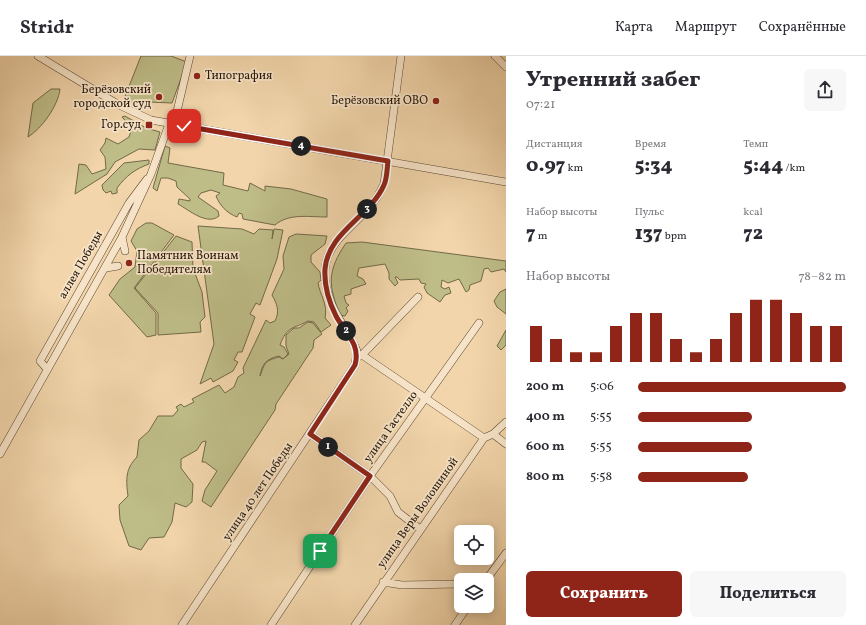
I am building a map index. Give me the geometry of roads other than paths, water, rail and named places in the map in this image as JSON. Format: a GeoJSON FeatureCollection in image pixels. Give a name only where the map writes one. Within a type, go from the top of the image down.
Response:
{"type":"FeatureCollection","features":[{"type":"Feature","properties":{"kind":"street"},"geometry":{"type":"LineString","coordinates":[[38,56],[136,114],[171,124],[506,182]]}},
{"type":"Feature","properties":{"kind":"street"},"geometry":{"type":"LineString","coordinates":[[0,454],[73,322],[114,254],[151,174],[171,124],[190,56]]}},
{"type":"Feature","properties":{"kind":"street"},"geometry":{"type":"LineString","coordinates":[[401,56],[384,184],[375,200],[335,241],[329,253],[325,268],[326,285],[330,299],[336,316],[354,343],[360,356],[484,438],[493,434],[506,422]]}},
{"type":"Feature","properties":{"kind":"street"},"geometry":{"type":"LineString","coordinates":[[495,56],[506,67]]}},
{"type":"Feature","properties":{"kind":"street","name":"аллея Победы"},"geometry":{"type":"LineString","coordinates":[[47,369],[40,361],[136,191],[151,174]]}},
{"type":"Feature","properties":{"kind":"street"},"geometry":{"type":"LineString","coordinates":[[129,203],[140,199]]}},
{"type":"Feature","properties":{"kind":"street"},"geometry":{"type":"LineString","coordinates":[[122,237],[125,251]]}},
{"type":"Feature","properties":{"kind":"street"},"geometry":{"type":"LineString","coordinates":[[106,268],[118,266]]}},
{"type":"Feature","properties":{"kind":"street","name":"улица 40 лет Победы"},"geometry":{"type":"LineString","coordinates":[[182,625],[310,434],[360,356],[418,297]]}},
{"type":"Feature","properties":{"kind":"street"},"geometry":{"type":"LineString","coordinates":[[69,308],[86,301]]}},
{"type":"Feature","properties":{"kind":"street"},"geometry":{"type":"LineString","coordinates":[[60,346],[62,321],[73,322]]}},
{"type":"Feature","properties":{"kind":"street","name":"улица Гастелло"},"geometry":{"type":"LineString","coordinates":[[271,625],[370,476],[479,323]]}},
{"type":"Feature","properties":{"kind":"street"},"geometry":{"type":"LineString","coordinates":[[310,434],[370,476],[390,496],[398,512],[420,529]]}},
{"type":"Feature","properties":{"kind":"street"},"geometry":{"type":"LineString","coordinates":[[493,434],[506,444]]}},
{"type":"Feature","properties":{"kind":"street","name":"улица Веры Волошиной"},"geometry":{"type":"LineString","coordinates":[[355,625],[484,438]]}},
{"type":"Feature","properties":{"kind":"street"},"geometry":{"type":"LineString","coordinates":[[491,573],[506,553]]}},
{"type":"Feature","properties":{"kind":"street"},"geometry":{"type":"LineString","coordinates":[[384,582],[402,585],[454,584]]}},
{"type":"Feature","properties":{"kind":"street"},"geometry":{"type":"LineString","coordinates":[[455,625],[463,613]]}},
{"type":"Feature","properties":{"kind":"place","name":"Типография"},"geometry":{"type":"Point","coordinates":[197,76]}},
{"type":"Feature","properties":{"kind":"place","name":"Берёзовский городской суд"},"geometry":{"type":"Point","coordinates":[159,97]}},
{"type":"Feature","properties":{"kind":"place","name":"Берёзовский ОВО"},"geometry":{"type":"Point","coordinates":[436,101]}},
{"type":"Feature","properties":{"kind":"place","name":"Гор.суд"},"geometry":{"type":"Point","coordinates":[149,125]}},
{"type":"Feature","properties":{"kind":"place","name":"Памятник Воинам Победителям"},"geometry":{"type":"Point","coordinates":[129,263]}}]}
